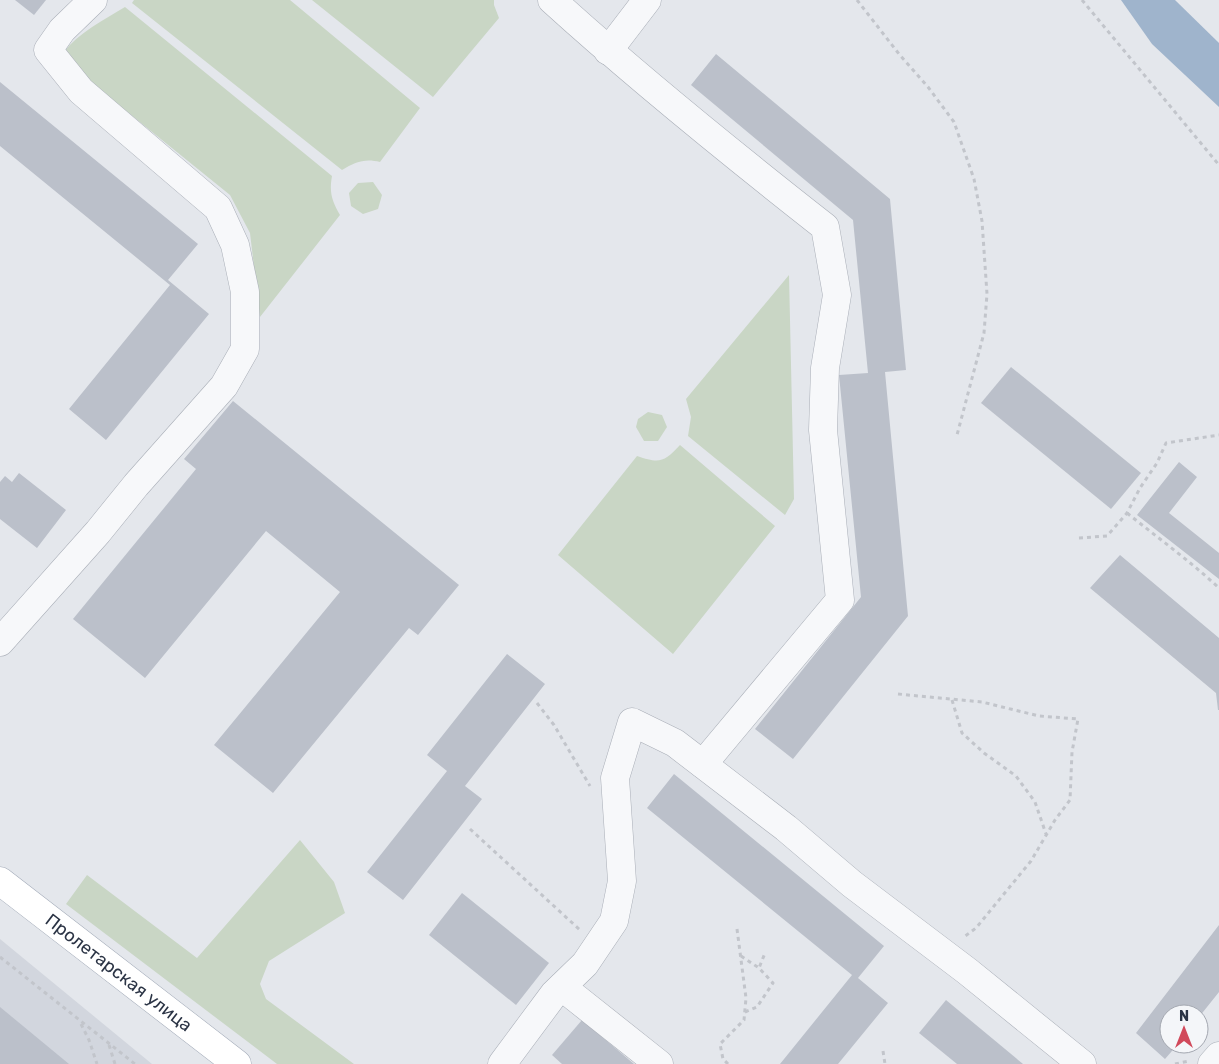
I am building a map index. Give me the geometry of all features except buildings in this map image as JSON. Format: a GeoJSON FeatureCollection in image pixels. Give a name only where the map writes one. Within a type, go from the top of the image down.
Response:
{"type":"FeatureCollection","features":[{"type":"Feature","properties":{"kind":"main road","name":"Пролетарская улица"},"geometry":{"type":"LineString","coordinates":[[0,881],[237,1064]]}},
{"type":"Feature","properties":{"kind":"lane"},"geometry":{"type":"LineString","coordinates":[[0,642],[224,386],[245,349],[245,292],[235,245],[218,208],[81,92],[48,50],[62,30],[93,0]]}},
{"type":"Feature","properties":{"kind":"lane"},"geometry":{"type":"LineString","coordinates":[[552,0],[608,51],[701,130],[825,227],[837,295],[825,368],[823,430],[840,600],[704,764]]}},
{"type":"Feature","properties":{"kind":"lane"},"geometry":{"type":"LineString","coordinates":[[608,51],[647,0]]}},
{"type":"Feature","properties":{"kind":"lane"},"geometry":{"type":"LineString","coordinates":[[502,1064],[554,994],[585,964],[614,921],[622,881],[615,778],[632,722],[676,743],[704,764],[786,828],[852,884],[944,953],[1082,1064]]}},
{"type":"Feature","properties":{"kind":"lane"},"geometry":{"type":"LineString","coordinates":[[562,986],[659,1064]]}},
{"type":"Feature","properties":{"kind":"lane"},"geometry":{"type":"LineString","coordinates":[[1212,1064],[1219,1056]]}},
{"type":"Feature","properties":{"kind":"path"},"geometry":{"type":"LineString","coordinates":[[857,0],[954,122],[974,179],[982,221],[987,294],[984,333],[957,436]]}},
{"type":"Feature","properties":{"kind":"path"},"geometry":{"type":"LineString","coordinates":[[1082,0],[1219,165]]}},
{"type":"Feature","properties":{"kind":"path"},"geometry":{"type":"LineString","coordinates":[[1079,538],[1107,536],[1127,514],[1140,488],[1157,463],[1166,443],[1219,435]]}},
{"type":"Feature","properties":{"kind":"path"},"geometry":{"type":"LineString","coordinates":[[1127,514],[1197,567],[1219,588]]}},
{"type":"Feature","properties":{"kind":"path"},"geometry":{"type":"LineString","coordinates":[[898,694],[982,702],[1039,716],[1078,719],[1072,752],[1070,800],[1031,861],[976,928],[944,953]]}},
{"type":"Feature","properties":{"kind":"path"},"geometry":{"type":"LineString","coordinates":[[952,700],[962,733],[984,753],[1016,776],[1035,802],[1047,835]]}},
{"type":"Feature","properties":{"kind":"path"},"geometry":{"type":"LineString","coordinates":[[537,702],[554,725],[594,793],[617,811]]}},
{"type":"Feature","properties":{"kind":"path"},"geometry":{"type":"LineString","coordinates":[[470,829],[598,946]]}},
{"type":"Feature","properties":{"kind":"path"},"geometry":{"type":"LineString","coordinates":[[728,1064],[723,1059],[720,1044],[744,1020],[746,998],[737,929]]}},
{"type":"Feature","properties":{"kind":"path"},"geometry":{"type":"LineString","coordinates":[[759,968],[765,953]]}},
{"type":"Feature","properties":{"kind":"path"},"geometry":{"type":"LineString","coordinates":[[741,956],[759,968],[774,983],[757,1007],[745,1012]]}},
{"type":"Feature","properties":{"kind":"path"},"geometry":{"type":"LineString","coordinates":[[0,957],[135,1064]]}},
{"type":"Feature","properties":{"kind":"path"},"geometry":{"type":"LineString","coordinates":[[80,1021],[97,1064]]}},
{"type":"Feature","properties":{"kind":"path"},"geometry":{"type":"LineString","coordinates":[[109,1044],[115,1064]]}},
{"type":"Feature","properties":{"kind":"path"},"geometry":{"type":"LineString","coordinates":[[883,1051],[885,1064]]}},
{"type":"Feature","properties":{"kind":"shaded area"},"geometry":{"type":"Polygon","coordinates":[[[0,939],[152,1064],[0,1064],[0,939]]]}},
{"type":"Feature","properties":{"kind":"green space"},"geometry":{"type":"Polygon","coordinates":[[[134,0],[290,0],[420,108],[380,162],[370,160],[360,162],[342,170],[132,3],[134,0]]]}},
{"type":"Feature","properties":{"kind":"green space"},"geometry":{"type":"Polygon","coordinates":[[[312,0],[494,0],[499,18],[433,97],[312,0]]]}},
{"type":"Feature","properties":{"kind":"green space"},"geometry":{"type":"Polygon","coordinates":[[[125,7],[332,176],[332,197],[340,215],[260,317],[250,233],[230,195],[73,68],[63,53],[84,33],[125,7]]]}},
{"type":"Feature","properties":{"kind":"green space"},"geometry":{"type":"Polygon","coordinates":[[[373,182],[382,195],[378,209],[363,214],[351,206],[349,193],[358,183],[373,182]]]}},
{"type":"Feature","properties":{"kind":"green space"},"geometry":{"type":"Polygon","coordinates":[[[789,275],[794,499],[785,515],[688,436],[691,417],[686,399],[789,275]]]}},
{"type":"Feature","properties":{"kind":"green space"},"geometry":{"type":"Polygon","coordinates":[[[648,412],[662,415],[667,427],[658,441],[644,441],[636,427],[638,419],[648,412]]]}},
{"type":"Feature","properties":{"kind":"green space"},"geometry":{"type":"Polygon","coordinates":[[[680,445],[775,526],[673,654],[558,555],[637,456],[656,461],[661,460],[670,455],[680,445]]]}},
{"type":"Feature","properties":{"kind":"green space"},"geometry":{"type":"Polygon","coordinates":[[[300,840],[334,882],[345,913],[269,961],[260,984],[266,999],[354,1064],[277,1064],[66,904],[87,875],[197,958],[300,840]]]}},
{"type":"Feature","properties":{"kind":"water"},"geometry":{"type":"Polygon","coordinates":[[[1121,0],[1175,0],[1219,43],[1219,107],[1152,44],[1121,0]]]}}]}
